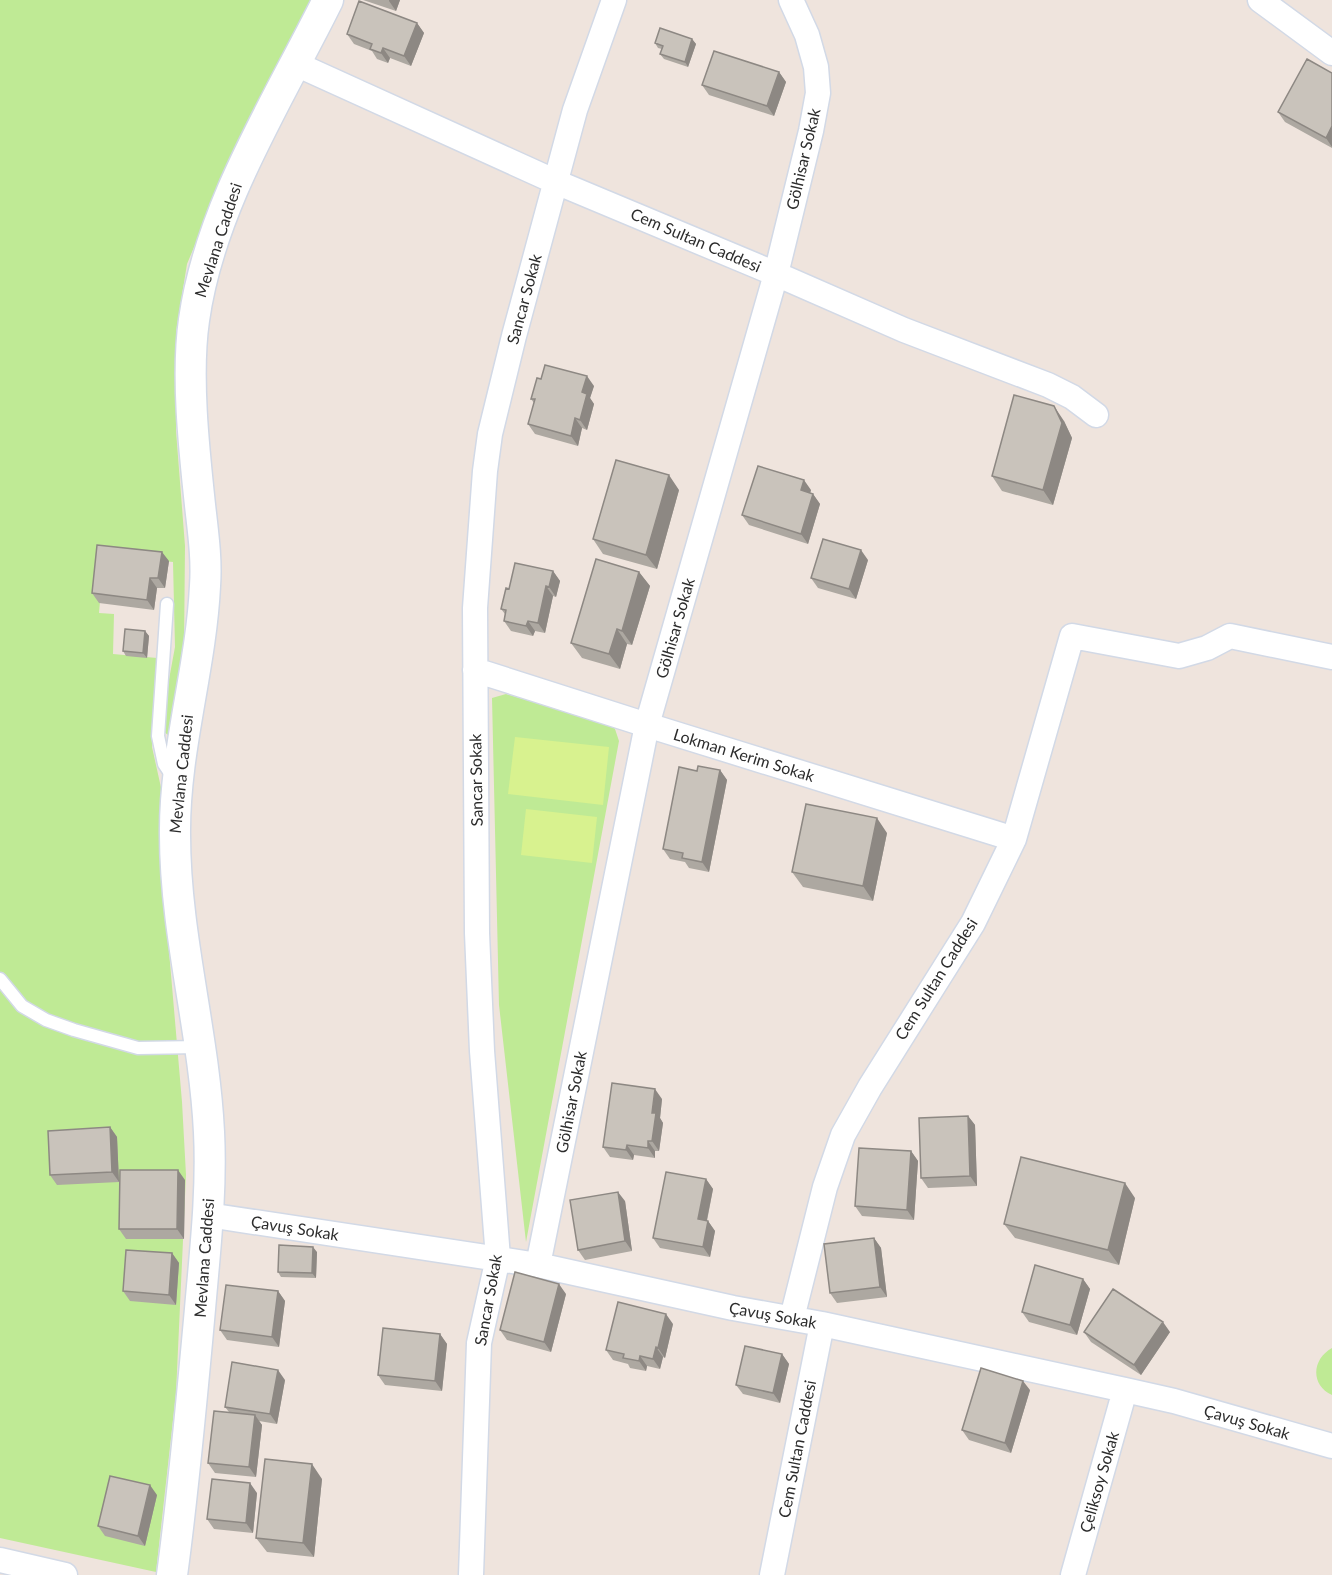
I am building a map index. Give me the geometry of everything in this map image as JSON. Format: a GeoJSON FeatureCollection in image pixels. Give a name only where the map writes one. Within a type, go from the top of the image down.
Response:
{"type":"FeatureCollection","features":[{"type":"Feature","properties":{"kind":"street","name":"Mevlana Caddesi"},"geometry":{"type":"LineString","coordinates":[[172,1575],[190,1418],[208,1215],[207,1101],[180,914],[174,832],[178,784],[205,583],[205,554],[193,416],[191,368],[194,321],[206,266],[238,176],[328,0]]}},
{"type":"Feature","properties":{"kind":"street","name":"Sancar Sokak"},"geometry":{"type":"LineString","coordinates":[[471,1575],[479,1343],[498,1258],[477,933],[475,608],[485,471],[490,434],[514,336],[575,110],[614,0]]}},
{"type":"Feature","properties":{"kind":"street","name":"Gölhisar Sokak"},"geometry":{"type":"LineString","coordinates":[[538,1265],[647,725],[776,274],[811,132],[818,93],[816,67],[807,35],[791,0]]}},
{"type":"Feature","properties":{"kind":"street"},"geometry":{"type":"LineString","coordinates":[[1260,0],[1332,53]]}},
{"type":"Feature","properties":{"kind":"street","name":"Cem Sultan Caddesi"},"geometry":{"type":"LineString","coordinates":[[296,64],[556,182],[904,330],[1048,385],[1072,397],[1096,415]]}},
{"type":"Feature","properties":{"kind":"street","name":"Cem Sultan Caddesi"},"geometry":{"type":"LineString","coordinates":[[792,1318],[825,1187],[843,1136],[870,1086],[973,923],[1014,839],[1072,636],[1179,656],[1207,648],[1230,636],[1332,657]]}},
{"type":"Feature","properties":{"kind":"street","name":"Lokman Kerim Sokak"},"geometry":{"type":"LineString","coordinates":[[475,670],[1014,839]]}},
{"type":"Feature","properties":{"kind":"street","name":"Çavuş Sokak"},"geometry":{"type":"LineString","coordinates":[[208,1215],[538,1265],[1174,1401],[1332,1446]]}},
{"type":"Feature","properties":{"kind":"street","name":"Cem Sultan Caddesi"},"geometry":{"type":"LineString","coordinates":[[772,1575],[822,1324]]}},
{"type":"Feature","properties":{"kind":"street","name":"Çeliksoy Sokak"},"geometry":{"type":"LineString","coordinates":[[1073,1575],[1125,1390]]}},
{"type":"Feature","properties":{"kind":"street"},"geometry":{"type":"LineString","coordinates":[[0,1560],[65,1575]]}},
{"type":"Feature","properties":{"kind":"lane"},"geometry":{"type":"LineString","coordinates":[[167,604],[158,736],[164,764],[178,784]]}},
{"type":"Feature","properties":{"kind":"lane"},"geometry":{"type":"LineString","coordinates":[[0,979],[22,1006],[46,1020],[74,1030],[138,1048],[199,1047]]}},
{"type":"Feature","properties":{"kind":"green space"},"geometry":{"type":"Polygon","coordinates":[[[0,0],[313,0],[215,197],[187,264],[176,332],[176,431],[185,546],[184,647],[168,735],[163,731],[165,701],[175,647],[173,562],[104,555],[99,613],[114,614],[113,654],[157,658],[152,747],[164,801],[160,847],[186,1175],[176,1393],[156,1572],[0,1538],[0,0]]]}},
{"type":"Feature","properties":{"kind":"green space"},"geometry":{"type":"Polygon","coordinates":[[[506,694],[614,726],[619,741],[526,1242],[499,1005],[492,698],[506,694]]]}},
{"type":"Feature","properties":{"kind":"green space"},"geometry":{"type":"Polygon","coordinates":[[[515,737],[609,747],[603,805],[508,794],[515,737]]]}},
{"type":"Feature","properties":{"kind":"green space"},"geometry":{"type":"Polygon","coordinates":[[[526,809],[597,817],[592,863],[521,855],[526,809]]]}},
{"type":"Feature","properties":{"kind":"green space"},"geometry":{"type":"Polygon","coordinates":[[[1332,1348],[1332,1395],[1320,1385],[1316,1372],[1320,1359],[1332,1348]]]}},
{"type":"Feature","properties":{"kind":"building"},"geometry":{"type":"Polygon","coordinates":[[[359,1],[417,23],[404,56],[383,48],[381,53],[370,49],[372,44],[347,34],[359,1]]]}},
{"type":"Feature","properties":{"kind":"building"},"geometry":{"type":"Polygon","coordinates":[[[660,28],[692,39],[685,62],[660,54],[663,46],[655,43],[660,28]]]}},
{"type":"Feature","properties":{"kind":"building"},"geometry":{"type":"Polygon","coordinates":[[[714,51],[779,72],[767,106],[702,85],[714,51]]]}},
{"type":"Feature","properties":{"kind":"building"},"geometry":{"type":"Polygon","coordinates":[[[1307,59],[1332,73],[1332,126],[1326,138],[1278,112],[1307,59]]]}},
{"type":"Feature","properties":{"kind":"building"},"geometry":{"type":"Polygon","coordinates":[[[545,365],[587,376],[582,392],[587,394],[580,420],[575,418],[571,436],[528,424],[535,399],[531,399],[537,378],[541,379],[545,365]]]}},
{"type":"Feature","properties":{"kind":"building"},"geometry":{"type":"Polygon","coordinates":[[[1014,395],[1054,406],[1062,423],[1043,490],[992,476],[1014,395]]]}},
{"type":"Feature","properties":{"kind":"building"},"geometry":{"type":"Polygon","coordinates":[[[616,460],[669,475],[646,555],[593,539],[616,460]]]}},
{"type":"Feature","properties":{"kind":"building"},"geometry":{"type":"Polygon","coordinates":[[[758,466],[804,480],[801,490],[813,494],[801,534],[742,515],[758,466]]]}},
{"type":"Feature","properties":{"kind":"building"},"geometry":{"type":"Polygon","coordinates":[[[823,539],[861,550],[849,589],[811,578],[823,539]]]}},
{"type":"Feature","properties":{"kind":"building"},"geometry":{"type":"Polygon","coordinates":[[[97,545],[162,552],[158,578],[150,578],[147,600],[92,593],[97,545]]]}},
{"type":"Feature","properties":{"kind":"building"},"geometry":{"type":"Polygon","coordinates":[[[596,559],[639,572],[622,631],[617,629],[609,654],[571,643],[596,559]]]}},
{"type":"Feature","properties":{"kind":"building"},"geometry":{"type":"Polygon","coordinates":[[[515,563],[553,571],[549,587],[546,586],[538,623],[528,621],[526,626],[504,621],[506,610],[501,609],[506,588],[509,589],[515,563]]]}},
{"type":"Feature","properties":{"kind":"building"},"geometry":{"type":"Polygon","coordinates":[[[125,629],[145,631],[143,653],[123,651],[125,629]]]}},
{"type":"Feature","properties":{"kind":"building"},"geometry":{"type":"Polygon","coordinates":[[[698,766],[720,770],[702,862],[682,858],[683,853],[663,849],[679,767],[697,771],[698,766]]]}},
{"type":"Feature","properties":{"kind":"building"},"geometry":{"type":"Polygon","coordinates":[[[806,804],[877,818],[863,886],[792,872],[806,804]]]}},
{"type":"Feature","properties":{"kind":"building"},"geometry":{"type":"Polygon","coordinates":[[[612,1083],[655,1089],[652,1113],[656,1113],[652,1141],[648,1141],[648,1148],[627,1145],[626,1150],[603,1147],[612,1083]]]}},
{"type":"Feature","properties":{"kind":"building"},"geometry":{"type":"Polygon","coordinates":[[[968,1116],[970,1176],[921,1178],[919,1118],[968,1116]]]}},
{"type":"Feature","properties":{"kind":"building"},"geometry":{"type":"Polygon","coordinates":[[[110,1127],[112,1172],[50,1175],[48,1131],[110,1127]]]}},
{"type":"Feature","properties":{"kind":"building"},"geometry":{"type":"Polygon","coordinates":[[[859,1148],[911,1151],[907,1210],[855,1206],[859,1148]]]}},
{"type":"Feature","properties":{"kind":"building"},"geometry":{"type":"Polygon","coordinates":[[[1021,1157],[1125,1183],[1108,1250],[1004,1224],[1021,1157]]]}},
{"type":"Feature","properties":{"kind":"building"},"geometry":{"type":"Polygon","coordinates":[[[120,1170],[178,1170],[177,1229],[119,1229],[120,1170]]]}},
{"type":"Feature","properties":{"kind":"building"},"geometry":{"type":"Polygon","coordinates":[[[666,1172],[706,1179],[698,1219],[708,1221],[703,1247],[653,1238],[666,1172]]]}},
{"type":"Feature","properties":{"kind":"building"},"geometry":{"type":"Polygon","coordinates":[[[618,1192],[625,1241],[578,1250],[570,1200],[618,1192]]]}},
{"type":"Feature","properties":{"kind":"building"},"geometry":{"type":"Polygon","coordinates":[[[874,1238],[880,1287],[830,1293],[824,1244],[874,1238]]]}},
{"type":"Feature","properties":{"kind":"building"},"geometry":{"type":"Polygon","coordinates":[[[279,1245],[313,1247],[312,1273],[278,1272],[279,1245]]]}},
{"type":"Feature","properties":{"kind":"building"},"geometry":{"type":"Polygon","coordinates":[[[126,1250],[172,1253],[169,1295],[123,1291],[126,1250]]]}},
{"type":"Feature","properties":{"kind":"building"},"geometry":{"type":"Polygon","coordinates":[[[1035,1265],[1083,1279],[1070,1325],[1022,1312],[1035,1265]]]}},
{"type":"Feature","properties":{"kind":"building"},"geometry":{"type":"Polygon","coordinates":[[[515,1272],[559,1284],[544,1342],[500,1330],[515,1272]]]}},
{"type":"Feature","properties":{"kind":"building"},"geometry":{"type":"Polygon","coordinates":[[[226,1285],[278,1291],[272,1337],[220,1330],[226,1285]]]}},
{"type":"Feature","properties":{"kind":"building"},"geometry":{"type":"Polygon","coordinates":[[[1113,1289],[1163,1322],[1134,1365],[1084,1332],[1113,1289]]]}},
{"type":"Feature","properties":{"kind":"building"},"geometry":{"type":"Polygon","coordinates":[[[618,1302],[666,1314],[653,1359],[640,1356],[639,1361],[623,1358],[624,1354],[606,1350],[618,1302]]]}},
{"type":"Feature","properties":{"kind":"building"},"geometry":{"type":"Polygon","coordinates":[[[383,1328],[440,1334],[435,1381],[378,1375],[383,1328]]]}},
{"type":"Feature","properties":{"kind":"building"},"geometry":{"type":"Polygon","coordinates":[[[745,1346],[782,1354],[773,1393],[736,1385],[745,1346]]]}},
{"type":"Feature","properties":{"kind":"building"},"geometry":{"type":"Polygon","coordinates":[[[232,1362],[278,1370],[270,1414],[225,1407],[232,1362]]]}},
{"type":"Feature","properties":{"kind":"building"},"geometry":{"type":"Polygon","coordinates":[[[981,1368],[1023,1381],[1005,1443],[962,1430],[981,1368]]]}},
{"type":"Feature","properties":{"kind":"building"},"geometry":{"type":"Polygon","coordinates":[[[214,1411],[255,1415],[249,1467],[208,1463],[214,1411]]]}},
{"type":"Feature","properties":{"kind":"building"},"geometry":{"type":"Polygon","coordinates":[[[265,1459],[312,1464],[303,1543],[256,1538],[265,1459]]]}},
{"type":"Feature","properties":{"kind":"building"},"geometry":{"type":"Polygon","coordinates":[[[110,1476],[150,1485],[138,1536],[98,1526],[110,1476]]]}},
{"type":"Feature","properties":{"kind":"building"},"geometry":{"type":"Polygon","coordinates":[[[212,1479],[250,1483],[246,1523],[207,1519],[212,1479]]]}}]}
